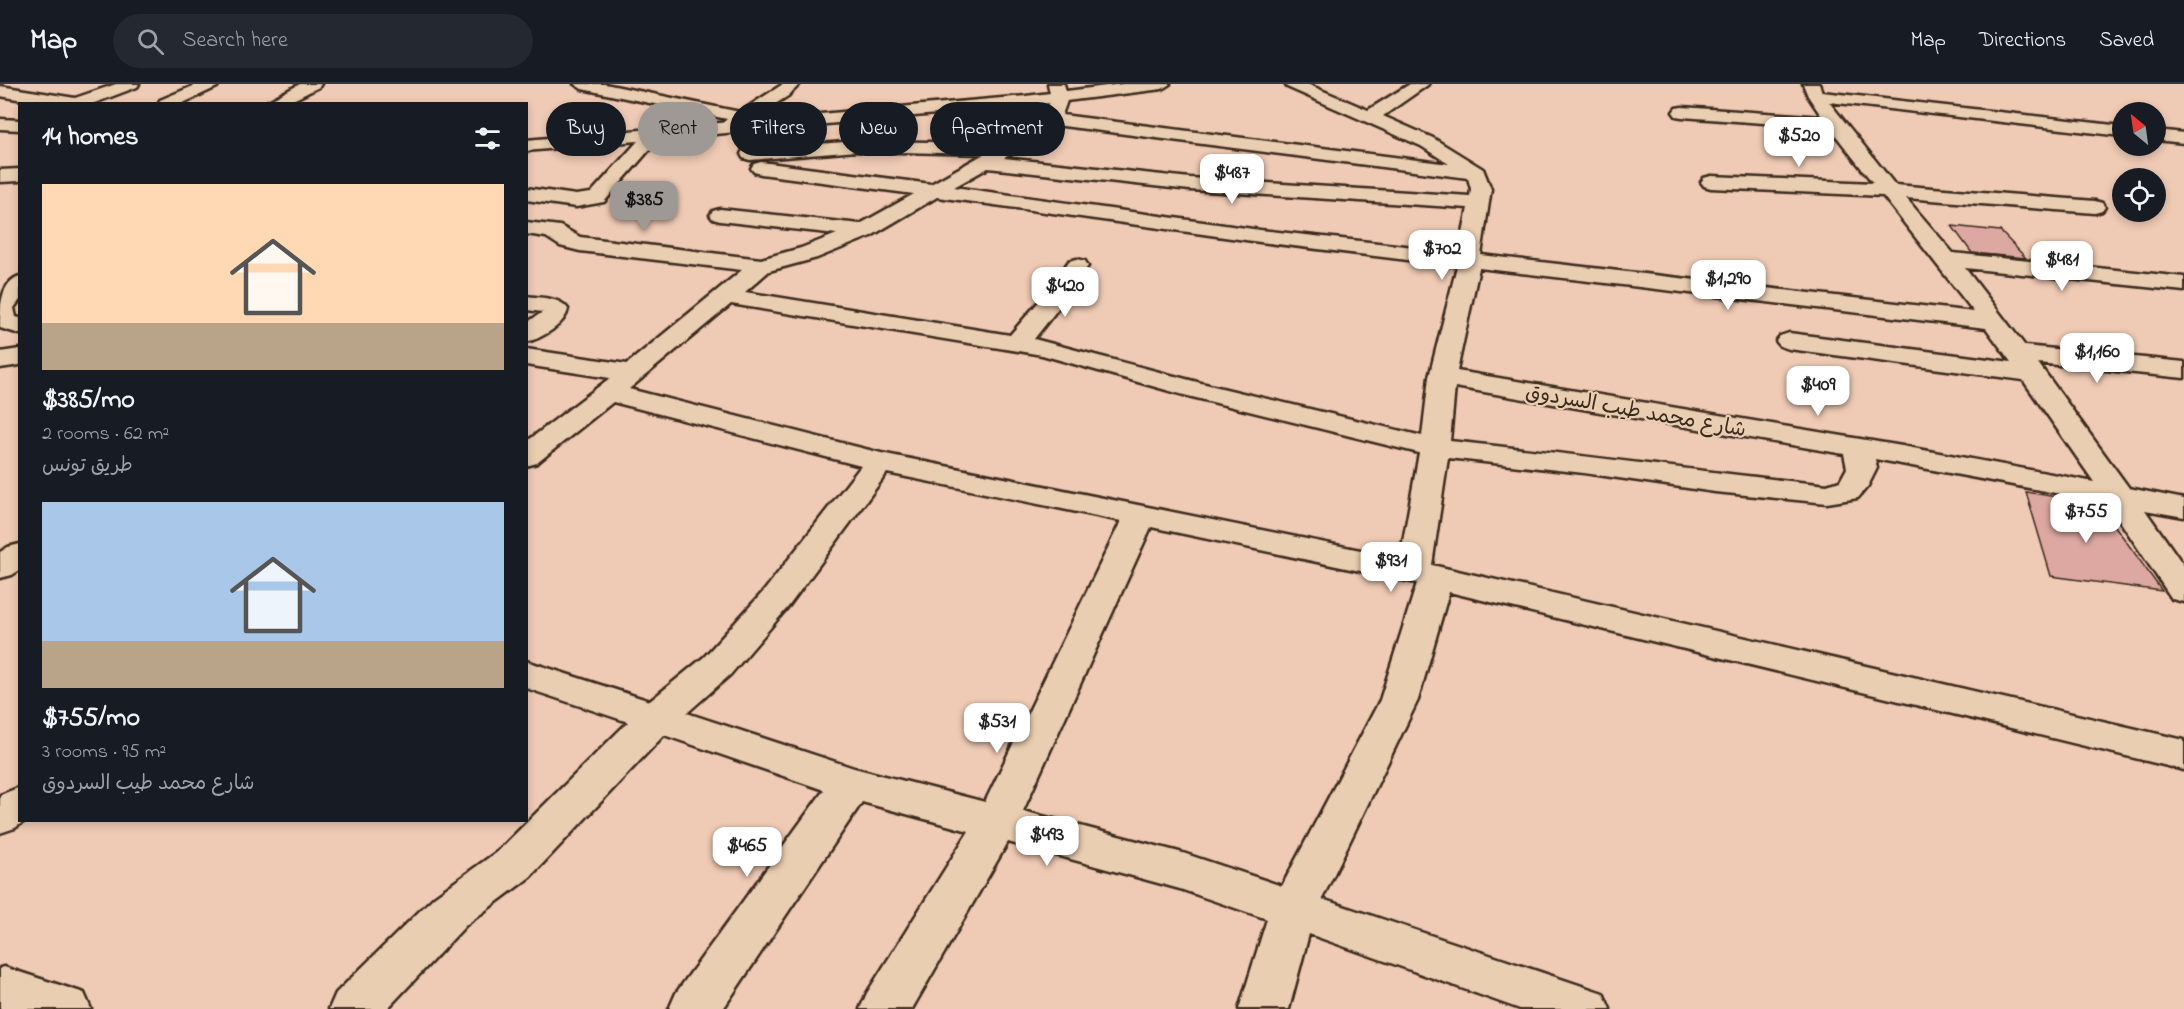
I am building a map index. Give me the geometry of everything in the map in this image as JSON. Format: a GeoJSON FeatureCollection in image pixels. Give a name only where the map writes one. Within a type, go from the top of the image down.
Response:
{"type":"FeatureCollection","features":[{"type":"Feature","properties":{"kind":"street"},"geometry":{"type":"LineString","coordinates":[[8,92],[48,84]]}},
{"type":"Feature","properties":{"kind":"street"},"geometry":{"type":"LineString","coordinates":[[82,102],[131,84]]}},
{"type":"Feature","properties":{"kind":"street"},"geometry":{"type":"LineString","coordinates":[[170,102],[211,84]]}},
{"type":"Feature","properties":{"kind":"street"},"geometry":{"type":"LineString","coordinates":[[275,102],[313,84]]}},
{"type":"Feature","properties":{"kind":"street"},"geometry":{"type":"LineString","coordinates":[[582,84],[730,121]]}},
{"type":"Feature","properties":{"kind":"street"},"geometry":{"type":"LineString","coordinates":[[620,92],[638,84]]}},
{"type":"Feature","properties":{"kind":"street"},"geometry":{"type":"LineString","coordinates":[[767,102],[792,84]]}},
{"type":"Feature","properties":{"kind":"street"},"geometry":{"type":"LineString","coordinates":[[1028,84],[1058,89]]}},
{"type":"Feature","properties":{"kind":"street"},"geometry":{"type":"LineString","coordinates":[[827,113],[1058,89],[1162,84]]}},
{"type":"Feature","properties":{"kind":"street"},"geometry":{"type":"LineString","coordinates":[[1263,1009],[1293,910],[1399,700],[1425,574],[1442,377],[1469,261],[1481,189],[1476,173],[1426,142],[1293,84]]}},
{"type":"Feature","properties":{"kind":"street"},"geometry":{"type":"LineString","coordinates":[[1370,117],[1421,84]]}},
{"type":"Feature","properties":{"kind":"street"},"geometry":{"type":"LineString","coordinates":[[1814,90],[1835,123],[1945,259],[2030,373],[2120,495],[2184,591]]}},
{"type":"Feature","properties":{"kind":"street"},"geometry":{"type":"LineString","coordinates":[[1814,90],[2112,130]]}},
{"type":"Feature","properties":{"kind":"street"},"geometry":{"type":"LineString","coordinates":[[8,92],[73,102]]}},
{"type":"Feature","properties":{"kind":"street"},"geometry":{"type":"LineString","coordinates":[[1682,112],[1835,123]]}},
{"type":"Feature","properties":{"kind":"street"},"geometry":{"type":"LineString","coordinates":[[1065,121],[1476,173]]}},
{"type":"Feature","properties":{"kind":"street"},"geometry":{"type":"LineString","coordinates":[[0,124],[18,125]]}},
{"type":"Feature","properties":{"kind":"street"},"geometry":{"type":"LineString","coordinates":[[528,146],[638,136]]}},
{"type":"Feature","properties":{"kind":"street"},"geometry":{"type":"LineString","coordinates":[[2166,136],[2184,138]]}},
{"type":"Feature","properties":{"kind":"street"},"geometry":{"type":"LineString","coordinates":[[930,151],[857,146],[754,161],[930,191],[1090,211],[1260,236],[1770,293],[1887,310],[1991,321]]}},
{"type":"Feature","properties":{"kind":"street"},"geometry":{"type":"LineString","coordinates":[[528,194],[576,201],[597,198],[638,152]]}},
{"type":"Feature","properties":{"kind":"street"},"geometry":{"type":"LineString","coordinates":[[528,228],[552,231],[568,241],[580,244],[761,266],[809,253],[863,231],[995,156]]}},
{"type":"Feature","properties":{"kind":"street"},"geometry":{"type":"LineString","coordinates":[[1004,156],[1190,184],[1480,203]]}},
{"type":"Feature","properties":{"kind":"street"},"geometry":{"type":"LineString","coordinates":[[0,176],[18,175]]}},
{"type":"Feature","properties":{"kind":"street"},"geometry":{"type":"LineString","coordinates":[[1711,182],[1887,190],[2095,207]]}},
{"type":"Feature","properties":{"kind":"street"},"geometry":{"type":"LineString","coordinates":[[552,231],[577,213],[587,200]]}},
{"type":"Feature","properties":{"kind":"street"},"geometry":{"type":"LineString","coordinates":[[720,215],[863,231]]}},
{"type":"Feature","properties":{"kind":"street"},"geometry":{"type":"LineString","coordinates":[[1945,259],[2184,284]]}},
{"type":"Feature","properties":{"kind":"street"},"geometry":{"type":"LineString","coordinates":[[528,455],[728,296],[761,266]]}},
{"type":"Feature","properties":{"kind":"street"},"geometry":{"type":"LineString","coordinates":[[1017,343],[1056,296],[1077,266]]}},
{"type":"Feature","properties":{"kind":"street"},"geometry":{"type":"LineString","coordinates":[[18,286],[2,308],[5,321],[18,326]]}},
{"type":"Feature","properties":{"kind":"street"},"geometry":{"type":"LineString","coordinates":[[728,296],[1017,343],[1435,448],[1584,464],[1715,483],[1827,494],[1847,491],[1853,486],[1862,468],[1858,448]]}},
{"type":"Feature","properties":{"kind":"street"},"geometry":{"type":"LineString","coordinates":[[528,303],[556,309],[555,315],[528,334]]}},
{"type":"Feature","properties":{"kind":"street"},"geometry":{"type":"LineString","coordinates":[[1789,340],[2030,373]]}},
{"type":"Feature","properties":{"kind":"street"},"geometry":{"type":"LineString","coordinates":[[2014,353],[2184,370]]}},
{"type":"Feature","properties":{"kind":"street"},"geometry":{"type":"LineString","coordinates":[[0,360],[18,357]]}},
{"type":"Feature","properties":{"kind":"street"},"geometry":{"type":"LineString","coordinates":[[528,358],[880,462],[1425,574],[2184,755]]}},
{"type":"Feature","properties":{"kind":"street","name":"شارع محمد طيب السردوق"},"geometry":{"type":"LineString","coordinates":[[1442,377],[1858,448],[2184,508]]}},
{"type":"Feature","properties":{"kind":"street"},"geometry":{"type":"LineString","coordinates":[[354,1009],[450,911],[514,864],[656,718],[717,666],[776,599],[880,462]]}},
{"type":"Feature","properties":{"kind":"street"},"geometry":{"type":"LineString","coordinates":[[885,1009],[997,822],[1140,515]]}},
{"type":"Feature","properties":{"kind":"street"},"geometry":{"type":"LineString","coordinates":[[0,568],[18,555]]}},
{"type":"Feature","properties":{"kind":"street"},"geometry":{"type":"LineString","coordinates":[[528,675],[852,783],[1183,871],[1585,1009]]}},
{"type":"Feature","properties":{"kind":"street"},"geometry":{"type":"LineString","coordinates":[[694,1009],[852,783]]}},
{"type":"Feature","properties":{"kind":"street"},"geometry":{"type":"LineString","coordinates":[[0,816],[18,804]]}},
{"type":"Feature","properties":{"kind":"street"},"geometry":{"type":"LineString","coordinates":[[1,992],[66,1009]]}},
{"type":"Feature","properties":{"kind":"building"},"geometry":{"type":"Polygon","coordinates":[[[1952,226],[2000,231],[2026,258],[1972,253],[1952,226]]]}},
{"type":"Feature","properties":{"kind":"building"},"geometry":{"type":"Polygon","coordinates":[[[2026,492],[2099,504],[2162,591],[2051,576],[2026,492]]]}}]}
